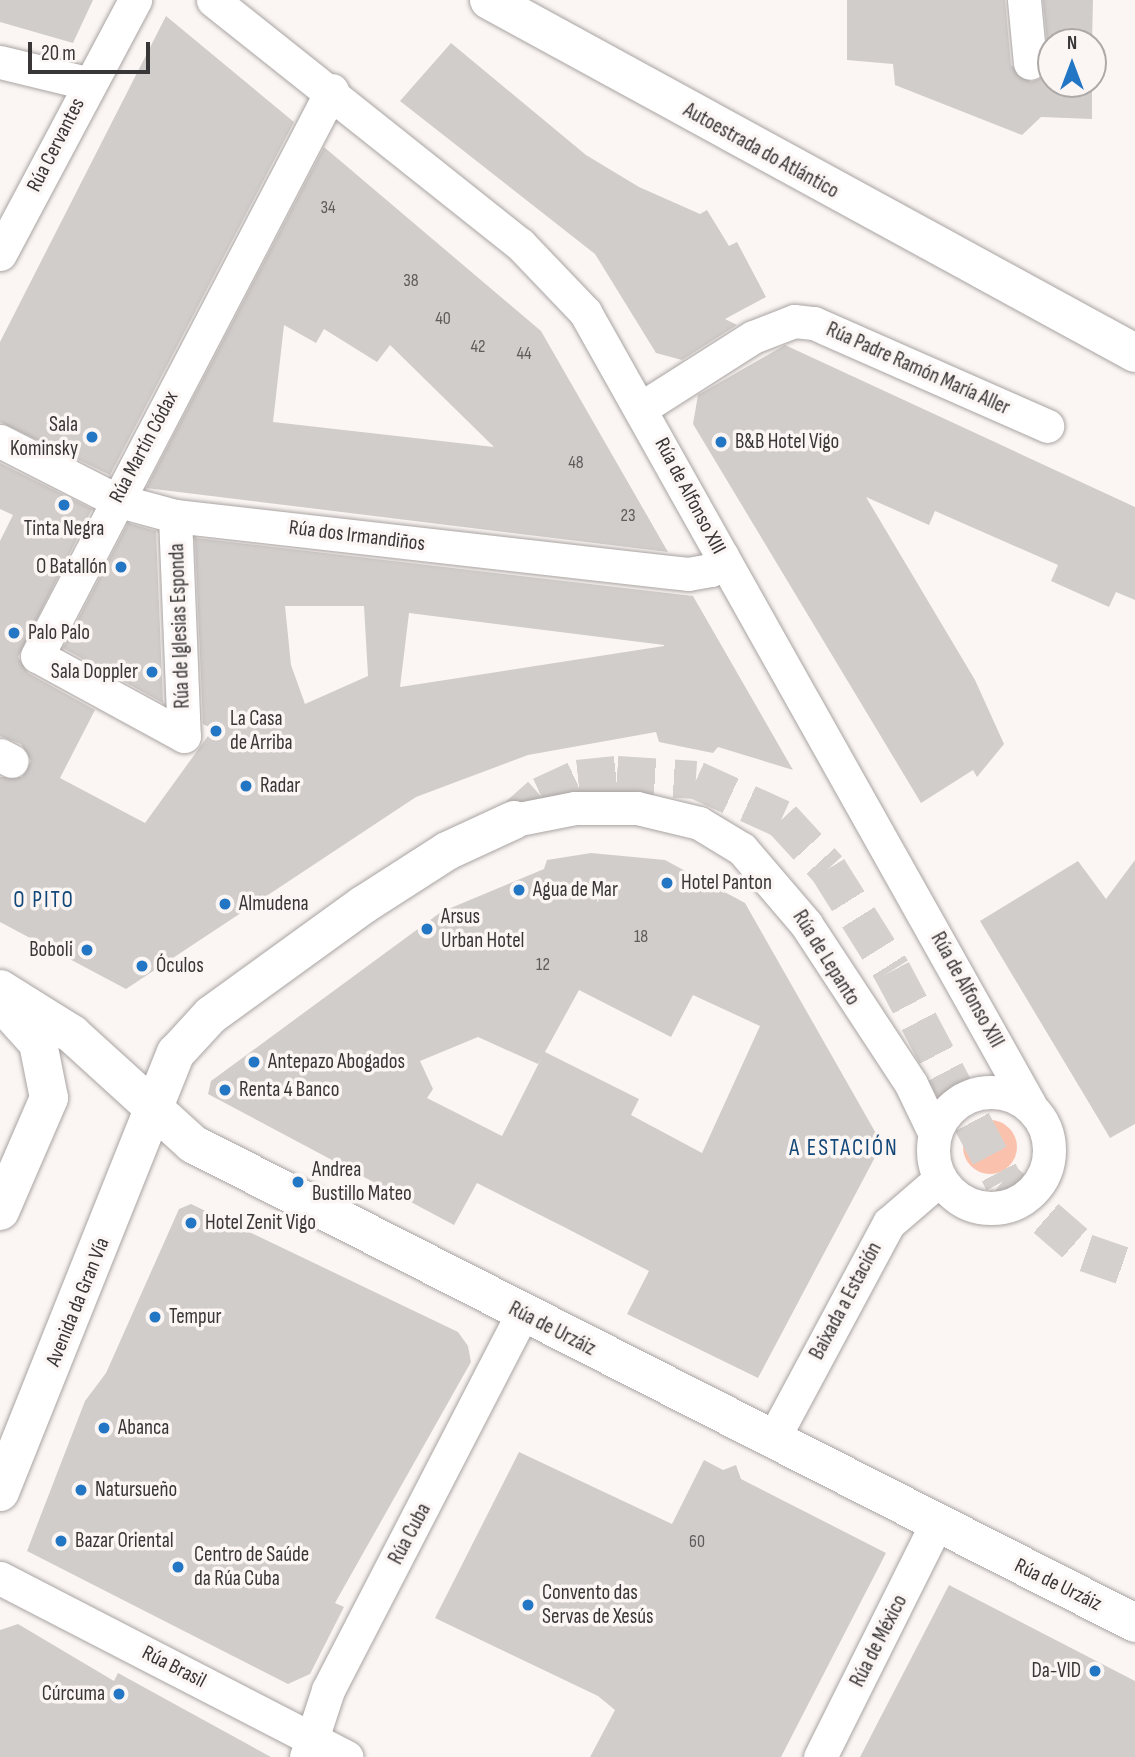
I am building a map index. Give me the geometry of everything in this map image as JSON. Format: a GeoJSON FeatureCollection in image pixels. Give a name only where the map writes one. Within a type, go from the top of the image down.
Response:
{"type":"FeatureCollection","features":[{"type":"Feature","properties":{"kind":"main road","name":"Autoestrada do Atlántico"},"geometry":{"type":"LineString","coordinates":[[489,0],[1034,303],[1135,353]]}},
{"type":"Feature","properties":{"kind":"main road","name":"Avenida da Gran Vía"},"geometry":{"type":"LineString","coordinates":[[0,1492],[176,1053],[211,1016],[422,865],[514,820]]}},
{"type":"Feature","properties":{"kind":"main road","name":"Rúa de Urzáiz"},"geometry":{"type":"LineString","coordinates":[[0,989],[72,1034],[152,1111],[193,1144],[522,1314],[1135,1623]]}},
{"type":"Feature","properties":{"kind":"main road"},"geometry":{"type":"LineString","coordinates":[[0,1002],[28,1026],[44,1055],[46,1114],[0,1211]]}},
{"type":"Feature","properties":{"kind":"street","name":"Rúa Cervantes"},"geometry":{"type":"LineString","coordinates":[[0,254],[87,83],[135,0]]}},
{"type":"Feature","properties":{"kind":"street","name":"Rúa de Alfonso XIII"},"geometry":{"type":"LineString","coordinates":[[213,0],[332,90],[554,273],[643,407],[722,556],[1030,1105]]}},
{"type":"Feature","properties":{"kind":"street"},"geometry":{"type":"LineString","coordinates":[[1024,0],[1030,63]]}},
{"type":"Feature","properties":{"kind":"street"},"geometry":{"type":"LineString","coordinates":[[0,62],[87,83]]}},
{"type":"Feature","properties":{"kind":"street","name":"Rúa Martín Códax"},"geometry":{"type":"LineString","coordinates":[[184,736],[37,656],[332,90]]}},
{"type":"Feature","properties":{"kind":"street","name":"Rúa Padre Ramón María Aller"},"geometry":{"type":"LineString","coordinates":[[643,407],[753,337],[794,321],[814,323],[1047,426]]}},
{"type":"Feature","properties":{"kind":"street","name":"Rúa dos Irmandiños"},"geometry":{"type":"LineString","coordinates":[[0,441],[116,500],[175,516],[688,574],[711,570],[722,556]]}},
{"type":"Feature","properties":{"kind":"street","name":"Rúa de Iglesias Esponda"},"geometry":{"type":"LineString","coordinates":[[175,516],[184,736]]}},
{"type":"Feature","properties":{"kind":"street","name":"Rúa de Lepanto"},"geometry":{"type":"LineString","coordinates":[[514,820],[575,808],[637,808],[699,823],[742,849],[806,924],[911,1084],[935,1134]]}},
{"type":"Feature","properties":{"kind":"street"},"geometry":{"type":"LineString","coordinates":[[1003,1093],[1030,1105],[1049,1140],[1043,1178],[1030,1194],[1013,1204],[978,1206],[940,1179],[935,1134],[957,1102],[975,1094],[1003,1093]]}},
{"type":"Feature","properties":{"kind":"street","name":"Baixada a Estación"},"geometry":{"type":"LineString","coordinates":[[773,1439],[889,1223],[940,1179]]}},
{"type":"Feature","properties":{"kind":"street","name":"Rúa Cuba"},"geometry":{"type":"LineString","coordinates":[[309,1748],[328,1690],[522,1314]]}},
{"type":"Feature","properties":{"kind":"street","name":"Rúa de México"},"geometry":{"type":"LineString","coordinates":[[820,1757],[936,1524]]}},
{"type":"Feature","properties":{"kind":"street","name":"Rúa Brasil"},"geometry":{"type":"LineString","coordinates":[[0,1577],[309,1748],[348,1757]]}},
{"type":"Feature","properties":{"kind":"shaded area"},"geometry":{"type":"Polygon","coordinates":[[[990,1120],[1009,1128],[1017,1147],[1009,1166],[990,1174],[971,1166],[963,1147],[971,1128],[990,1120]]]}},
{"type":"Feature","properties":{"kind":"building"},"geometry":{"type":"Polygon","coordinates":[[[0,0],[93,0],[73,43],[0,22],[0,0]]]}},
{"type":"Feature","properties":{"kind":"building"},"geometry":{"type":"Polygon","coordinates":[[[847,0],[1005,0],[1011,65],[1031,82],[1037,80],[1037,98],[1092,98],[1092,119],[1041,117],[1022,135],[895,85],[893,64],[847,60],[847,0]]]}},
{"type":"Feature","properties":{"kind":"building"},"geometry":{"type":"Polygon","coordinates":[[[1043,0],[1093,0],[1092,28],[1046,28],[1043,0]]]}},
{"type":"Feature","properties":{"kind":"building"},"geometry":{"type":"Polygon","coordinates":[[[166,16],[294,122],[110,475],[0,422],[0,342],[166,16]]]}},
{"type":"Feature","properties":{"kind":"building"},"geometry":{"type":"Polygon","coordinates":[[[451,43],[586,155],[639,187],[700,214],[707,210],[729,246],[737,242],[766,297],[725,319],[737,325],[682,360],[656,353],[595,254],[400,101],[451,43]]]}},
{"type":"Feature","properties":{"kind":"building"},"geometry":{"type":"Polygon","coordinates":[[[324,147],[541,331],[668,552],[146,488],[324,147]],[[284,325],[273,422],[494,447],[390,345],[377,362],[324,329],[316,343],[284,325]]]}},
{"type":"Feature","properties":{"kind":"building"},"geometry":{"type":"Polygon","coordinates":[[[785,345],[1135,507],[1135,600],[1116,592],[1109,607],[1051,581],[1058,565],[935,511],[929,525],[866,497],[975,680],[1004,744],[977,777],[973,770],[921,803],[693,424],[698,395],[785,345]]]}},
{"type":"Feature","properties":{"kind":"building"},"geometry":{"type":"Polygon","coordinates":[[[0,463],[92,509],[18,657],[28,673],[95,710],[60,778],[145,823],[213,729],[203,724],[195,538],[693,596],[793,770],[718,747],[713,753],[659,742],[656,732],[528,755],[416,797],[126,989],[0,922],[0,777],[22,777],[31,761],[21,744],[0,736],[0,541],[13,515],[0,509],[0,463]],[[285,606],[291,665],[305,704],[368,676],[364,606],[285,606]],[[409,613],[400,687],[664,646],[664,645],[409,613]]]}},
{"type":"Feature","properties":{"kind":"building"},"geometry":{"type":"Polygon","coordinates":[[[128,523],[156,531],[163,703],[63,648],[128,523]]]}},
{"type":"Feature","properties":{"kind":"building"},"geometry":{"type":"Polygon","coordinates":[[[591,853],[665,860],[745,903],[882,1144],[758,1378],[627,1314],[649,1271],[564,1227],[477,1183],[454,1225],[208,1094],[211,1081],[441,912],[544,869],[547,860],[591,853]],[[579,990],[545,1052],[639,1099],[631,1115],[702,1153],[760,1026],[693,995],[671,1037],[579,990]],[[478,1037],[420,1061],[433,1089],[427,1098],[502,1136],[542,1057],[538,1064],[478,1037]]]}},
{"type":"Feature","properties":{"kind":"building"},"geometry":{"type":"Polygon","coordinates":[[[1135,860],[1135,1124],[1110,1138],[980,921],[1078,861],[1106,899],[1135,860]]]}},
{"type":"Feature","properties":{"kind":"building"},"geometry":{"type":"Polygon","coordinates":[[[191,1204],[458,1332],[468,1346],[471,1362],[335,1603],[344,1607],[310,1674],[288,1684],[27,1551],[85,1401],[106,1373],[179,1209],[191,1204]]]}},
{"type":"Feature","properties":{"kind":"building"},"geometry":{"type":"Polygon","coordinates":[[[519,1452],[672,1524],[704,1460],[723,1470],[736,1465],[741,1479],[886,1553],[781,1757],[590,1757],[615,1710],[598,1696],[435,1618],[519,1452]]]}},
{"type":"Feature","properties":{"kind":"building"},"geometry":{"type":"Polygon","coordinates":[[[949,1585],[1135,1681],[1135,1757],[860,1757],[949,1585]]]}},
{"type":"Feature","properties":{"kind":"building"},"geometry":{"type":"Polygon","coordinates":[[[18,1624],[114,1681],[118,1673],[271,1757],[0,1757],[0,1630],[18,1624]]]}},
{"type":"Feature","properties":{"kind":"tunnel"},"geometry":{"type":"LineString","coordinates":[[514,820],[541,796],[578,779],[617,775],[696,780],[782,819],[828,869],[892,971],[1003,1181],[1086,1253],[1135,1270]]}},
{"type":"Feature","properties":{"kind":"place","name":"Sala Kominsky"},"geometry":{"type":"Point","coordinates":[92,437]}},
{"type":"Feature","properties":{"kind":"place","name":"B&B Hotel Vigo"},"geometry":{"type":"Point","coordinates":[721,442]}},
{"type":"Feature","properties":{"kind":"place","name":"Tinta Negra"},"geometry":{"type":"Point","coordinates":[64,505]}},
{"type":"Feature","properties":{"kind":"place","name":"O Batallón"},"geometry":{"type":"Point","coordinates":[121,567]}},
{"type":"Feature","properties":{"kind":"place","name":"Palo Palo"},"geometry":{"type":"Point","coordinates":[14,633]}},
{"type":"Feature","properties":{"kind":"place","name":"Sala Doppler"},"geometry":{"type":"Point","coordinates":[152,672]}},
{"type":"Feature","properties":{"kind":"place","name":"La Casa de Arriba"},"geometry":{"type":"Point","coordinates":[216,731]}},
{"type":"Feature","properties":{"kind":"place","name":"Radar"},"geometry":{"type":"Point","coordinates":[246,786]}},
{"type":"Feature","properties":{"kind":"place","name":"Hotel Panton"},"geometry":{"type":"Point","coordinates":[667,883]}},
{"type":"Feature","properties":{"kind":"place","name":"Agua de Mar"},"geometry":{"type":"Point","coordinates":[519,890]}},
{"type":"Feature","properties":{"kind":"place","name":"Almudena"},"geometry":{"type":"Point","coordinates":[225,904]}},
{"type":"Feature","properties":{"kind":"place","name":"Arsus Urban Hotel"},"geometry":{"type":"Point","coordinates":[427,929]}},
{"type":"Feature","properties":{"kind":"place","name":"Boboli"},"geometry":{"type":"Point","coordinates":[87,950]}},
{"type":"Feature","properties":{"kind":"place","name":"Óculos"},"geometry":{"type":"Point","coordinates":[142,966]}},
{"type":"Feature","properties":{"kind":"place","name":"Antepazo Abogados"},"geometry":{"type":"Point","coordinates":[254,1062]}},
{"type":"Feature","properties":{"kind":"place","name":"Renta 4 Banco"},"geometry":{"type":"Point","coordinates":[225,1090]}},
{"type":"Feature","properties":{"kind":"place","name":"Andrea Bustillo Mateo"},"geometry":{"type":"Point","coordinates":[298,1182]}},
{"type":"Feature","properties":{"kind":"place","name":"Hotel Zenit Vigo"},"geometry":{"type":"Point","coordinates":[191,1223]}},
{"type":"Feature","properties":{"kind":"place","name":"Tempur"},"geometry":{"type":"Point","coordinates":[155,1317]}},
{"type":"Feature","properties":{"kind":"place","name":"Abanca"},"geometry":{"type":"Point","coordinates":[104,1428]}},
{"type":"Feature","properties":{"kind":"place","name":"Natursueño"},"geometry":{"type":"Point","coordinates":[81,1490]}},
{"type":"Feature","properties":{"kind":"place","name":"Bazar Oriental"},"geometry":{"type":"Point","coordinates":[61,1541]}},
{"type":"Feature","properties":{"kind":"place","name":"Centro de Saúde da Rúa Cuba"},"geometry":{"type":"Point","coordinates":[178,1567]}},
{"type":"Feature","properties":{"kind":"place","name":"Convento das Servas de Xesús"},"geometry":{"type":"Point","coordinates":[528,1605]}},
{"type":"Feature","properties":{"kind":"place","name":"Da-VID"},"geometry":{"type":"Point","coordinates":[1095,1671]}},
{"type":"Feature","properties":{"kind":"place","name":"Cúrcuma"},"geometry":{"type":"Point","coordinates":[119,1694]}},
{"type":"Feature","properties":{"kind":"district","name":"O PITO"},"geometry":{"type":"Point","coordinates":[44,900]}},
{"type":"Feature","properties":{"kind":"district","name":"A ESTACIÓN"},"geometry":{"type":"Point","coordinates":[844,1148]}}]}
